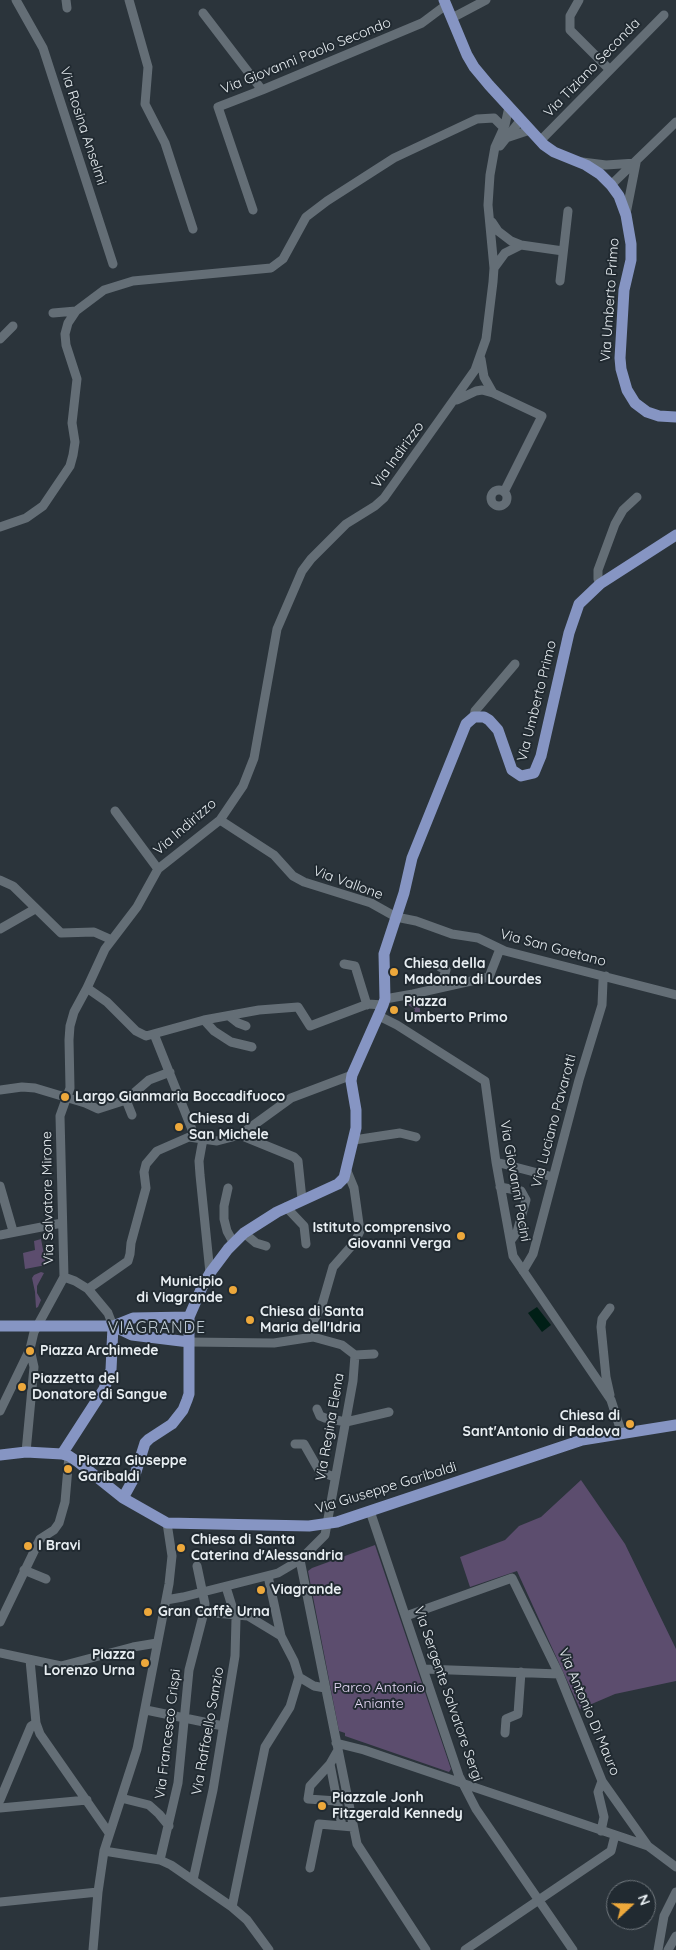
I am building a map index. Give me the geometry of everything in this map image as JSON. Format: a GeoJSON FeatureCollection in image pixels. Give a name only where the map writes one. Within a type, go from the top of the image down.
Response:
{"type":"FeatureCollection","features":[{"type":"Feature","properties":{"kind":"main road"},"geometry":{"type":"LineString","coordinates":[[445,3],[474,67],[540,141],[554,152],[577,161],[600,174],[611,185]]}},
{"type":"Feature","properties":{"kind":"main road","name":"Via Umberto Primo"},"geometry":{"type":"LineString","coordinates":[[611,185],[619,196],[626,215],[632,244],[631,260],[624,290],[621,369],[627,390],[635,403],[646,412],[659,416],[676,417]]}},
{"type":"Feature","properties":{"kind":"main road","name":"Via Umberto Primo"},"geometry":{"type":"LineString","coordinates":[[474,717],[484,718],[498,730],[512,770],[525,777],[534,773],[542,756],[569,633],[579,604],[600,584],[676,535]]}},
{"type":"Feature","properties":{"kind":"main road"},"geometry":{"type":"LineString","coordinates":[[123,1498],[134,1478],[145,1443],[172,1424],[183,1410],[189,1394],[189,1317],[203,1285],[218,1261],[233,1242],[244,1233],[286,1207],[338,1184],[347,1171],[357,1121],[351,1081],[352,1074],[378,1019],[384,1000],[384,954],[404,893],[412,858],[466,724],[474,717]]}},
{"type":"Feature","properties":{"kind":"main road"},"geometry":{"type":"LineString","coordinates":[[113,1326],[133,1318],[189,1317]]}},
{"type":"Feature","properties":{"kind":"main road"},"geometry":{"type":"LineString","coordinates":[[0,1326],[113,1326],[132,1334],[189,1344]]}},
{"type":"Feature","properties":{"kind":"main road"},"geometry":{"type":"LineString","coordinates":[[0,1455],[26,1452],[65,1455],[104,1389],[111,1370],[113,1326]]}},
{"type":"Feature","properties":{"kind":"main road","name":"Via Giuseppe Garibaldi"},"geometry":{"type":"LineString","coordinates":[[65,1455],[78,1462],[123,1498],[168,1523],[309,1526],[329,1524],[582,1440],[676,1425]]}},
{"type":"Feature","properties":{"kind":"street","name":"Via Rosina Anselmi"},"geometry":{"type":"LineString","coordinates":[[16,0],[44,48],[113,264]]}},
{"type":"Feature","properties":{"kind":"street"},"geometry":{"type":"LineString","coordinates":[[129,0],[148,66],[145,104],[165,143],[193,228]]}},
{"type":"Feature","properties":{"kind":"street"},"geometry":{"type":"LineString","coordinates":[[452,18],[486,0]]}},
{"type":"Feature","properties":{"kind":"street"},"geometry":{"type":"LineString","coordinates":[[579,0],[570,16],[570,30],[610,70]]}},
{"type":"Feature","properties":{"kind":"street","name":"Via Giovanni Paolo Secondo"},"geometry":{"type":"LineString","coordinates":[[253,210],[218,107],[422,23],[445,3]]}},
{"type":"Feature","properties":{"kind":"street"},"geometry":{"type":"LineString","coordinates":[[203,13],[262,90]]}},
{"type":"Feature","properties":{"kind":"street","name":"Via Tiziano Seconda"},"geometry":{"type":"LineString","coordinates":[[540,141],[664,15]]}},
{"type":"Feature","properties":{"kind":"street"},"geometry":{"type":"LineString","coordinates":[[494,154],[496,142],[504,126],[508,105]]}},
{"type":"Feature","properties":{"kind":"street"},"geometry":{"type":"LineString","coordinates":[[504,126],[519,116]]}},
{"type":"Feature","properties":{"kind":"street","name":"Via Indirizzo"},"geometry":{"type":"LineString","coordinates":[[68,1099],[70,1026],[74,1012],[105,949],[137,907],[158,869],[220,820],[233,802],[251,768],[277,630],[302,571],[311,559],[346,524],[375,506],[384,498],[470,380],[486,339],[494,268],[488,189],[494,154],[519,122],[519,116]]}},
{"type":"Feature","properties":{"kind":"street"},"geometry":{"type":"LineString","coordinates":[[0,527],[36,513],[43,506],[72,461],[75,442],[72,423],[77,379],[66,345],[65,334],[68,323],[76,311],[104,290],[133,281],[238,273],[271,268],[283,259],[306,217],[327,201],[394,158],[477,119],[494,118],[504,126]]}},
{"type":"Feature","properties":{"kind":"street"},"geometry":{"type":"LineString","coordinates":[[611,185],[636,163],[676,122]]}},
{"type":"Feature","properties":{"kind":"street"},"geometry":{"type":"LineString","coordinates":[[504,139],[530,130]]}},
{"type":"Feature","properties":{"kind":"street"},"geometry":{"type":"LineString","coordinates":[[577,161],[606,165],[636,163]]}},
{"type":"Feature","properties":{"kind":"street"},"geometry":{"type":"LineString","coordinates":[[626,215],[636,163]]}},
{"type":"Feature","properties":{"kind":"street"},"geometry":{"type":"LineString","coordinates":[[560,281],[568,211]]}},
{"type":"Feature","properties":{"kind":"street"},"geometry":{"type":"LineString","coordinates":[[490,217],[494,226],[504,238],[521,245],[564,251]]}},
{"type":"Feature","properties":{"kind":"street"},"geometry":{"type":"LineString","coordinates":[[494,268],[505,253],[521,245]]}},
{"type":"Feature","properties":{"kind":"street"},"geometry":{"type":"LineString","coordinates":[[53,313],[76,311]]}},
{"type":"Feature","properties":{"kind":"street"},"geometry":{"type":"LineString","coordinates":[[0,339],[13,326]]}},
{"type":"Feature","properties":{"kind":"street"},"geometry":{"type":"LineString","coordinates":[[481,354],[481,370],[493,393]]}},
{"type":"Feature","properties":{"kind":"street"},"geometry":{"type":"LineString","coordinates":[[455,401],[476,391],[493,393],[542,416],[504,492]]}},
{"type":"Feature","properties":{"kind":"street"},"geometry":{"type":"LineString","coordinates":[[600,584],[598,570],[615,524],[623,510],[638,498]]}},
{"type":"Feature","properties":{"kind":"street"},"geometry":{"type":"LineString","coordinates":[[474,717],[475,711],[515,664]]}},
{"type":"Feature","properties":{"kind":"street","name":"Via Indirizzo"},"geometry":{"type":"LineString","coordinates":[[115,811],[158,869]]}},
{"type":"Feature","properties":{"kind":"street","name":"Via Vallone"},"geometry":{"type":"LineString","coordinates":[[220,820],[251,842],[274,855],[293,876],[304,882],[371,903],[396,917]]}},
{"type":"Feature","properties":{"kind":"street"},"geometry":{"type":"LineString","coordinates":[[0,880],[12,886],[61,932],[94,932],[112,940]]}},
{"type":"Feature","properties":{"kind":"street"},"geometry":{"type":"LineString","coordinates":[[0,929],[35,908]]}},
{"type":"Feature","properties":{"kind":"street","name":"Via San Gaetano"},"geometry":{"type":"LineString","coordinates":[[396,917],[416,921],[452,934],[478,938],[500,950],[676,995]]}},
{"type":"Feature","properties":{"kind":"street"},"geometry":{"type":"LineString","coordinates":[[87,988],[107,1002],[142,1035],[154,1034],[204,1020],[259,1010],[298,1007],[310,1026],[367,1004],[486,978],[500,950]]}},
{"type":"Feature","properties":{"kind":"street"},"geometry":{"type":"LineString","coordinates":[[344,964],[355,966],[367,1004]]}},
{"type":"Feature","properties":{"kind":"street"},"geometry":{"type":"LineString","coordinates":[[440,968],[446,970],[440,988]]}},
{"type":"Feature","properties":{"kind":"street","name":"Via Luciano Pavarotti"},"geometry":{"type":"LineString","coordinates":[[524,1271],[533,1254],[578,1080],[602,1005],[603,981],[606,976]]}},
{"type":"Feature","properties":{"kind":"street"},"geometry":{"type":"LineString","coordinates":[[229,1016],[246,1026]]}},
{"type":"Feature","properties":{"kind":"street","name":"Via Giovanni Pacini"},"geometry":{"type":"LineString","coordinates":[[378,1019],[408,1032],[485,1081],[496,1162],[513,1256],[611,1400],[622,1434]]}},
{"type":"Feature","properties":{"kind":"street"},"geometry":{"type":"LineString","coordinates":[[204,1020],[214,1031],[231,1042],[252,1047]]}},
{"type":"Feature","properties":{"kind":"street"},"geometry":{"type":"LineString","coordinates":[[154,1034],[199,1138],[210,1273]]}},
{"type":"Feature","properties":{"kind":"street"},"geometry":{"type":"LineString","coordinates":[[0,1090],[22,1087],[35,1088],[85,1103],[98,1109],[126,1100],[149,1080],[170,1072]]}},
{"type":"Feature","properties":{"kind":"street"},"geometry":{"type":"LineString","coordinates":[[88,1289],[128,1261],[146,1188],[144,1172],[150,1158],[156,1151],[189,1137],[217,1140],[240,1135],[291,1098],[352,1074]]}},
{"type":"Feature","properties":{"kind":"street","name":"Via Salvatore Mirone"},"geometry":{"type":"LineString","coordinates":[[68,1099],[60,1116],[64,1277],[88,1289],[108,1313],[113,1326]]}},
{"type":"Feature","properties":{"kind":"street"},"geometry":{"type":"LineString","coordinates":[[126,1100],[132,1115]]}},
{"type":"Feature","properties":{"kind":"street"},"geometry":{"type":"LineString","coordinates":[[354,1140],[400,1133],[416,1137]]}},
{"type":"Feature","properties":{"kind":"street"},"geometry":{"type":"LineString","coordinates":[[240,1135],[294,1157],[298,1161],[302,1199]]}},
{"type":"Feature","properties":{"kind":"street"},"geometry":{"type":"LineString","coordinates":[[496,1162],[553,1177]]}},
{"type":"Feature","properties":{"kind":"street"},"geometry":{"type":"LineString","coordinates":[[189,1344],[221,1342],[274,1343],[313,1337],[310,1327],[322,1305],[333,1267],[355,1242],[360,1232],[354,1188],[347,1171]]}},
{"type":"Feature","properties":{"kind":"street"},"geometry":{"type":"LineString","coordinates":[[0,1186],[13,1231]]}},
{"type":"Feature","properties":{"kind":"street"},"geometry":{"type":"LineString","coordinates":[[500,1187],[521,1191],[526,1200],[517,1232],[511,1240]]}},
{"type":"Feature","properties":{"kind":"street"},"geometry":{"type":"LineString","coordinates":[[228,1188],[224,1206],[224,1219],[227,1231],[233,1242]]}},
{"type":"Feature","properties":{"kind":"street"},"geometry":{"type":"LineString","coordinates":[[286,1207],[304,1226],[306,1244]]}},
{"type":"Feature","properties":{"kind":"street"},"geometry":{"type":"LineString","coordinates":[[0,1234],[62,1223]]}},
{"type":"Feature","properties":{"kind":"street"},"geometry":{"type":"LineString","coordinates":[[244,1233],[256,1243],[266,1246]]}},
{"type":"Feature","properties":{"kind":"street"},"geometry":{"type":"LineString","coordinates":[[0,1411],[30,1349],[34,1332],[64,1277]]}},
{"type":"Feature","properties":{"kind":"street"},"geometry":{"type":"LineString","coordinates":[[610,1308],[602,1319],[601,1327],[606,1377],[611,1400]]}},
{"type":"Feature","properties":{"kind":"street","name":"Via Regina Elena"},"geometry":{"type":"LineString","coordinates":[[313,1337],[342,1345],[356,1356],[335,1477],[329,1524]]}},
{"type":"Feature","properties":{"kind":"street"},"geometry":{"type":"LineString","coordinates":[[26,1452],[34,1367],[30,1349]]}},
{"type":"Feature","properties":{"kind":"street"},"geometry":{"type":"LineString","coordinates":[[356,1356],[374,1354]]}},
{"type":"Feature","properties":{"kind":"street"},"geometry":{"type":"LineString","coordinates":[[317,1410],[320,1416],[346,1422],[389,1412]]}},
{"type":"Feature","properties":{"kind":"street"},"geometry":{"type":"LineString","coordinates":[[295,1444],[304,1444],[320,1472],[335,1477]]}},
{"type":"Feature","properties":{"kind":"street"},"geometry":{"type":"LineString","coordinates":[[0,1622],[40,1539],[54,1530],[59,1523],[65,1502],[67,1485],[65,1455]]}},
{"type":"Feature","properties":{"kind":"street","name":"Via Sergente Salvatore Sergi"},"geometry":{"type":"LineString","coordinates":[[370,1511],[459,1776],[476,1809],[573,1950]]}},
{"type":"Feature","properties":{"kind":"street"},"geometry":{"type":"LineString","coordinates":[[93,1950],[104,1851],[137,1749],[166,1600],[172,1556],[168,1523]]}},
{"type":"Feature","properties":{"kind":"street"},"geometry":{"type":"LineString","coordinates":[[166,1600],[268,1576],[290,1567],[300,1560],[325,1535],[329,1524]]}},
{"type":"Feature","properties":{"kind":"street"},"geometry":{"type":"LineString","coordinates":[[300,1560],[357,1844],[426,1950]]}},
{"type":"Feature","properties":{"kind":"street"},"geometry":{"type":"LineString","coordinates":[[197,1566],[205,1604],[204,1612],[248,1616],[281,1636]]}},
{"type":"Feature","properties":{"kind":"street"},"geometry":{"type":"LineString","coordinates":[[24,1570],[46,1579]]}},
{"type":"Feature","properties":{"kind":"street"},"geometry":{"type":"LineString","coordinates":[[232,1907],[265,1747],[290,1707],[298,1677],[294,1661],[281,1636],[268,1576]]}},
{"type":"Feature","properties":{"kind":"street","name":"Via Antonio Di Mauro"},"geometry":{"type":"LineString","coordinates":[[406,1616],[512,1578],[559,1674],[602,1781],[648,1846],[676,1867]]}},
{"type":"Feature","properties":{"kind":"street","name":"Via Raffaello Sanzio"},"geometry":{"type":"LineString","coordinates":[[192,1880],[213,1790],[235,1656],[236,1619],[233,1615],[226,1586]]}},
{"type":"Feature","properties":{"kind":"street","name":"Via Francesco Crispi"},"geometry":{"type":"LineString","coordinates":[[160,1860],[178,1783],[189,1670],[204,1612]]}},
{"type":"Feature","properties":{"kind":"street"},"geometry":{"type":"LineString","coordinates":[[0,1653],[61,1666],[133,1647],[157,1643]]}},
{"type":"Feature","properties":{"kind":"street"},"geometry":{"type":"LineString","coordinates":[[30,1660],[36,1723],[40,1734],[109,1832]]}},
{"type":"Feature","properties":{"kind":"street"},"geometry":{"type":"LineString","coordinates":[[424,1669],[559,1674]]}},
{"type":"Feature","properties":{"kind":"street"},"geometry":{"type":"LineString","coordinates":[[506,1733],[506,1719],[518,1714],[521,1672]]}},
{"type":"Feature","properties":{"kind":"street"},"geometry":{"type":"LineString","coordinates":[[298,1677],[314,1686],[325,1688]]}},
{"type":"Feature","properties":{"kind":"street"},"geometry":{"type":"LineString","coordinates":[[146,1710],[223,1726]]}},
{"type":"Feature","properties":{"kind":"street"},"geometry":{"type":"LineString","coordinates":[[0,1800],[31,1726],[36,1723]]}},
{"type":"Feature","properties":{"kind":"street"},"geometry":{"type":"LineString","coordinates":[[337,1746],[364,1750],[648,1846]]}},
{"type":"Feature","properties":{"kind":"street"},"geometry":{"type":"LineString","coordinates":[[337,1746],[330,1764],[310,1786],[308,1798],[337,1801]]}},
{"type":"Feature","properties":{"kind":"street"},"geometry":{"type":"LineString","coordinates":[[330,1764],[342,1826]]}},
{"type":"Feature","properties":{"kind":"street"},"geometry":{"type":"LineString","coordinates":[[602,1781],[598,1792],[604,1817],[602,1831]]}},
{"type":"Feature","properties":{"kind":"street"},"geometry":{"type":"LineString","coordinates":[[476,1809],[480,1800],[490,1793]]}},
{"type":"Feature","properties":{"kind":"street"},"geometry":{"type":"LineString","coordinates":[[121,1798],[149,1805],[169,1826]]}},
{"type":"Feature","properties":{"kind":"street"},"geometry":{"type":"LineString","coordinates":[[0,1808],[87,1800]]}},
{"type":"Feature","properties":{"kind":"street"},"geometry":{"type":"LineString","coordinates":[[310,1868],[320,1824],[353,1827]]}},
{"type":"Feature","properties":{"kind":"street"},"geometry":{"type":"LineString","coordinates":[[611,1851],[615,1836]]}},
{"type":"Feature","properties":{"kind":"street"},"geometry":{"type":"LineString","coordinates":[[465,1950],[630,1840]]}},
{"type":"Feature","properties":{"kind":"street"},"geometry":{"type":"LineString","coordinates":[[104,1851],[160,1860],[171,1866],[232,1907],[247,1920],[269,1950]]}},
{"type":"Feature","properties":{"kind":"street"},"geometry":{"type":"LineString","coordinates":[[0,1902],[98,1892]]}},
{"type":"Feature","properties":{"kind":"street"},"geometry":{"type":"LineString","coordinates":[[658,1950],[662,1920],[676,1892]]}},
{"type":"Feature","properties":{"kind":"street"},"geometry":{"type":"LineString","coordinates":[[668,1950],[676,1936]]}},
{"type":"Feature","properties":{"kind":"green space"},"geometry":{"type":"Polygon","coordinates":[[[418,998],[421,1016],[416,1018],[413,1017],[415,1009],[408,1005],[406,1001],[418,998]]]}},
{"type":"Feature","properties":{"kind":"green space"},"geometry":{"type":"Polygon","coordinates":[[[41,1239],[46,1265],[25,1269],[23,1253],[35,1250],[34,1241],[41,1239]]]}},
{"type":"Feature","properties":{"kind":"green space"},"geometry":{"type":"Polygon","coordinates":[[[41,1272],[44,1273],[37,1286],[37,1293],[41,1300],[36,1308],[32,1278],[41,1272]]]}},
{"type":"Feature","properties":{"kind":"green space"},"geometry":{"type":"Polygon","coordinates":[[[581,1480],[625,1544],[676,1649],[676,1681],[615,1694],[580,1709],[517,1571],[470,1587],[460,1557],[505,1540],[519,1526],[541,1517],[581,1480]]]}},
{"type":"Feature","properties":{"kind":"green space","name":"Parco Antonio Aniante"},"geometry":{"type":"Polygon","coordinates":[[[375,1545],[451,1769],[449,1772],[345,1736],[345,1733],[339,1731],[308,1571],[375,1545]]]}},
{"type":"Feature","properties":{"kind":"shaded area"},"geometry":{"type":"Polygon","coordinates":[[[537,1307],[551,1325],[542,1332],[528,1313],[537,1307]]]}},
{"type":"Feature","properties":{"kind":"place","name":"Chiesa della Madonna di Lourdes"},"geometry":{"type":"Point","coordinates":[394,972]}},
{"type":"Feature","properties":{"kind":"place","name":"Piazza Umberto Primo"},"geometry":{"type":"Point","coordinates":[394,1010]}},
{"type":"Feature","properties":{"kind":"place","name":"Largo Gianmaria Boccadifuoco"},"geometry":{"type":"Point","coordinates":[65,1097]}},
{"type":"Feature","properties":{"kind":"place","name":"Chiesa di San Michele"},"geometry":{"type":"Point","coordinates":[179,1127]}},
{"type":"Feature","properties":{"kind":"place","name":"Istituto comprensivo Giovanni Verga"},"geometry":{"type":"Point","coordinates":[461,1236]}},
{"type":"Feature","properties":{"kind":"place","name":"Municipio di Viagrande"},"geometry":{"type":"Point","coordinates":[233,1290]}},
{"type":"Feature","properties":{"kind":"place","name":"Chiesa di Santa Maria dell'Idria"},"geometry":{"type":"Point","coordinates":[250,1320]}},
{"type":"Feature","properties":{"kind":"place","name":"Piazza Archimede"},"geometry":{"type":"Point","coordinates":[30,1351]}},
{"type":"Feature","properties":{"kind":"place","name":"Piazzetta del Donatore di Sangue"},"geometry":{"type":"Point","coordinates":[22,1387]}},
{"type":"Feature","properties":{"kind":"place","name":"Chiesa di Sant'Antonio di Padova"},"geometry":{"type":"Point","coordinates":[630,1424]}},
{"type":"Feature","properties":{"kind":"place","name":"Piazza Giuseppe Garibaldi"},"geometry":{"type":"Point","coordinates":[68,1469]}},
{"type":"Feature","properties":{"kind":"place","name":"I Bravi"},"geometry":{"type":"Point","coordinates":[28,1546]}},
{"type":"Feature","properties":{"kind":"place","name":"Chiesa di Santa Caterina d'Alessandria"},"geometry":{"type":"Point","coordinates":[181,1548]}},
{"type":"Feature","properties":{"kind":"place","name":"Viagrande"},"geometry":{"type":"Point","coordinates":[261,1590]}},
{"type":"Feature","properties":{"kind":"place","name":"Gran Caffè Urna"},"geometry":{"type":"Point","coordinates":[148,1612]}},
{"type":"Feature","properties":{"kind":"place","name":"Piazza Lorenzo Urna"},"geometry":{"type":"Point","coordinates":[145,1663]}},
{"type":"Feature","properties":{"kind":"place","name":"Piazzale Jonh Fitzgerald Kennedy"},"geometry":{"type":"Point","coordinates":[322,1806]}},
{"type":"Feature","properties":{"kind":"district","name":"VIAGRANDE"},"geometry":{"type":"Point","coordinates":[157,1328]}}]}
